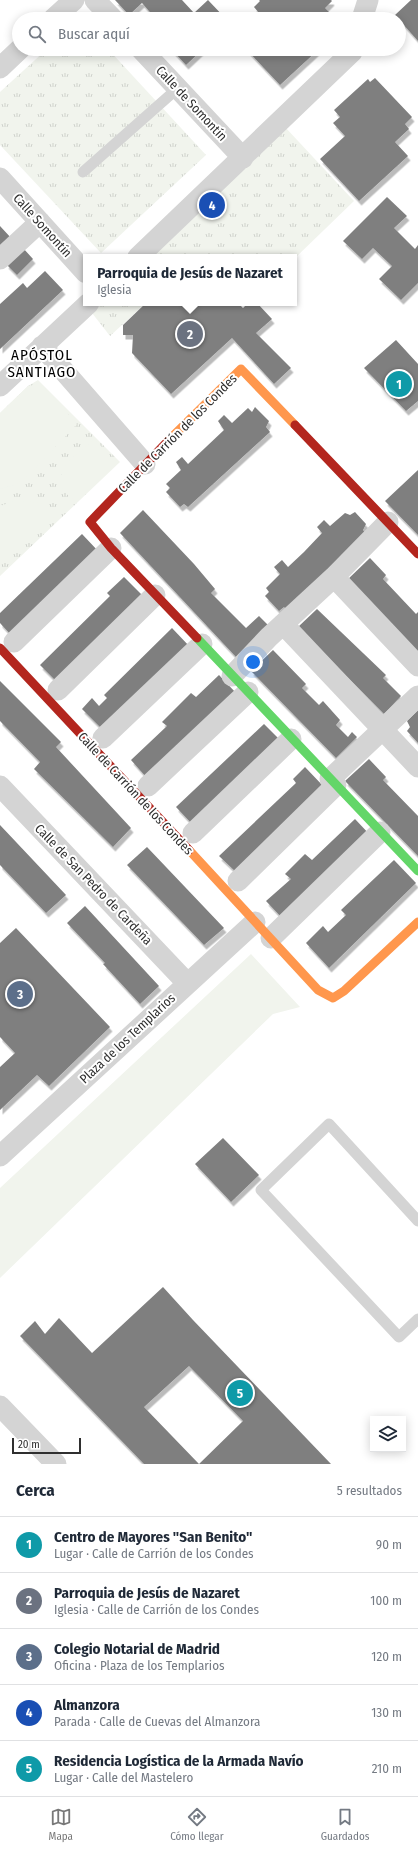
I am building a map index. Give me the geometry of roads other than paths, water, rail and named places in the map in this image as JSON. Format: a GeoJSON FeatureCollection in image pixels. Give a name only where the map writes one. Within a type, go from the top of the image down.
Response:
{"type":"FeatureCollection","features":[{"type":"Feature","properties":{"kind":"street"},"geometry":{"type":"LineString","coordinates":[[61,12],[74,0]]}},
{"type":"Feature","properties":{"kind":"street"},"geometry":{"type":"LineString","coordinates":[[96,0],[107,12]]}},
{"type":"Feature","properties":{"kind":"street"},"geometry":{"type":"LineString","coordinates":[[0,68],[13,56]]}},
{"type":"Feature","properties":{"kind":"street","name":"Calle de Somontín"},"geometry":{"type":"LineString","coordinates":[[148,56],[243,158]]}},
{"type":"Feature","properties":{"kind":"street"},"geometry":{"type":"LineString","coordinates":[[141,254],[348,56]]}},
{"type":"Feature","properties":{"kind":"street","name":"Calle Somontín"},"geometry":{"type":"LineString","coordinates":[[0,178],[83,270]]}},
{"type":"Feature","properties":{"kind":"street"},"geometry":{"type":"LineString","coordinates":[[0,259],[40,222]]}},
{"type":"Feature","properties":{"kind":"street"},"geometry":{"type":"LineString","coordinates":[[0,386],[86,306]]}},
{"type":"Feature","properties":{"kind":"street"},"geometry":{"type":"LineString","coordinates":[[42,346],[145,464]]}},
{"type":"Feature","properties":{"kind":"street","name":"Calle de Carrión de los Condes"},"geometry":{"type":"LineString","coordinates":[[418,554],[241,369],[145,464],[90,522],[111,548],[155,595],[418,871]]}},
{"type":"Feature","properties":{"kind":"street"},"geometry":{"type":"LineString","coordinates":[[232,676],[283,624],[334,577],[388,522]]}},
{"type":"Feature","properties":{"kind":"street","name":"Calle de Carrión de los Condes"},"geometry":{"type":"LineString","coordinates":[[111,548],[7,645],[49,699],[318,990],[333,998],[344,991],[418,922]]}},
{"type":"Feature","properties":{"kind":"street"},"geometry":{"type":"LineString","coordinates":[[334,577],[418,666]]}},
{"type":"Feature","properties":{"kind":"street"},"geometry":{"type":"LineString","coordinates":[[58,690],[155,595]]}},
{"type":"Feature","properties":{"kind":"street"},"geometry":{"type":"LineString","coordinates":[[283,624],[418,767]]}},
{"type":"Feature","properties":{"kind":"street","name":"Calle de Carrión de los Condes"},"geometry":{"type":"LineString","coordinates":[[103,738],[202,644]]}},
{"type":"Feature","properties":{"kind":"street","name":"Calle de Carrión de los Condes"},"geometry":{"type":"LineString","coordinates":[[148,786],[248,692]]}},
{"type":"Feature","properties":{"kind":"street"},"geometry":{"type":"LineString","coordinates":[[238,881],[383,729],[418,696]]}},
{"type":"Feature","properties":{"kind":"street","name":"Calle de Carrión de los Condes"},"geometry":{"type":"LineString","coordinates":[[193,833],[291,739]]}},
{"type":"Feature","properties":{"kind":"street","name":"Calle de San Pedro de Cardeña"},"geometry":{"type":"LineString","coordinates":[[0,786],[187,983]]}},
{"type":"Feature","properties":{"kind":"street"},"geometry":{"type":"LineString","coordinates":[[271,938],[380,832]]}},
{"type":"Feature","properties":{"kind":"street","name":"Plaza de los Templarios"},"geometry":{"type":"LineString","coordinates":[[0,1156],[255,922]]}},
{"type":"Feature","properties":{"kind":"street"},"geometry":{"type":"LineString","coordinates":[[0,1406],[56,1464]]}},
{"type":"Feature","properties":{"kind":"lane"},"geometry":{"type":"LineString","coordinates":[[83,172],[178,88]]}},
{"type":"Feature","properties":{"kind":"lane"},"geometry":{"type":"LineString","coordinates":[[418,1221],[329,1124],[261,1190],[399,1337],[418,1319]]}},
{"type":"Feature","properties":{"kind":"place","name":"Almanzora"},"geometry":{"type":"Point","coordinates":[212,205]}},
{"type":"Feature","properties":{"kind":"place","name":"Parroquia de Jesús de Nazaret"},"geometry":{"type":"Point","coordinates":[190,334]}},
{"type":"Feature","properties":{"kind":"place","name":"Centro de Mayores \"San Benito\""},"geometry":{"type":"Point","coordinates":[399,384]}},
{"type":"Feature","properties":{"kind":"place","name":"Colegio Notarial de Madrid"},"geometry":{"type":"Point","coordinates":[20,994]}},
{"type":"Feature","properties":{"kind":"place","name":"Residencia Logística de la Armada Navío"},"geometry":{"type":"Point","coordinates":[240,1393]}},
{"type":"Feature","properties":{"kind":"district","name":"APÓSTOL SANTIAGO"},"geometry":{"type":"Point","coordinates":[42,364]}}]}
